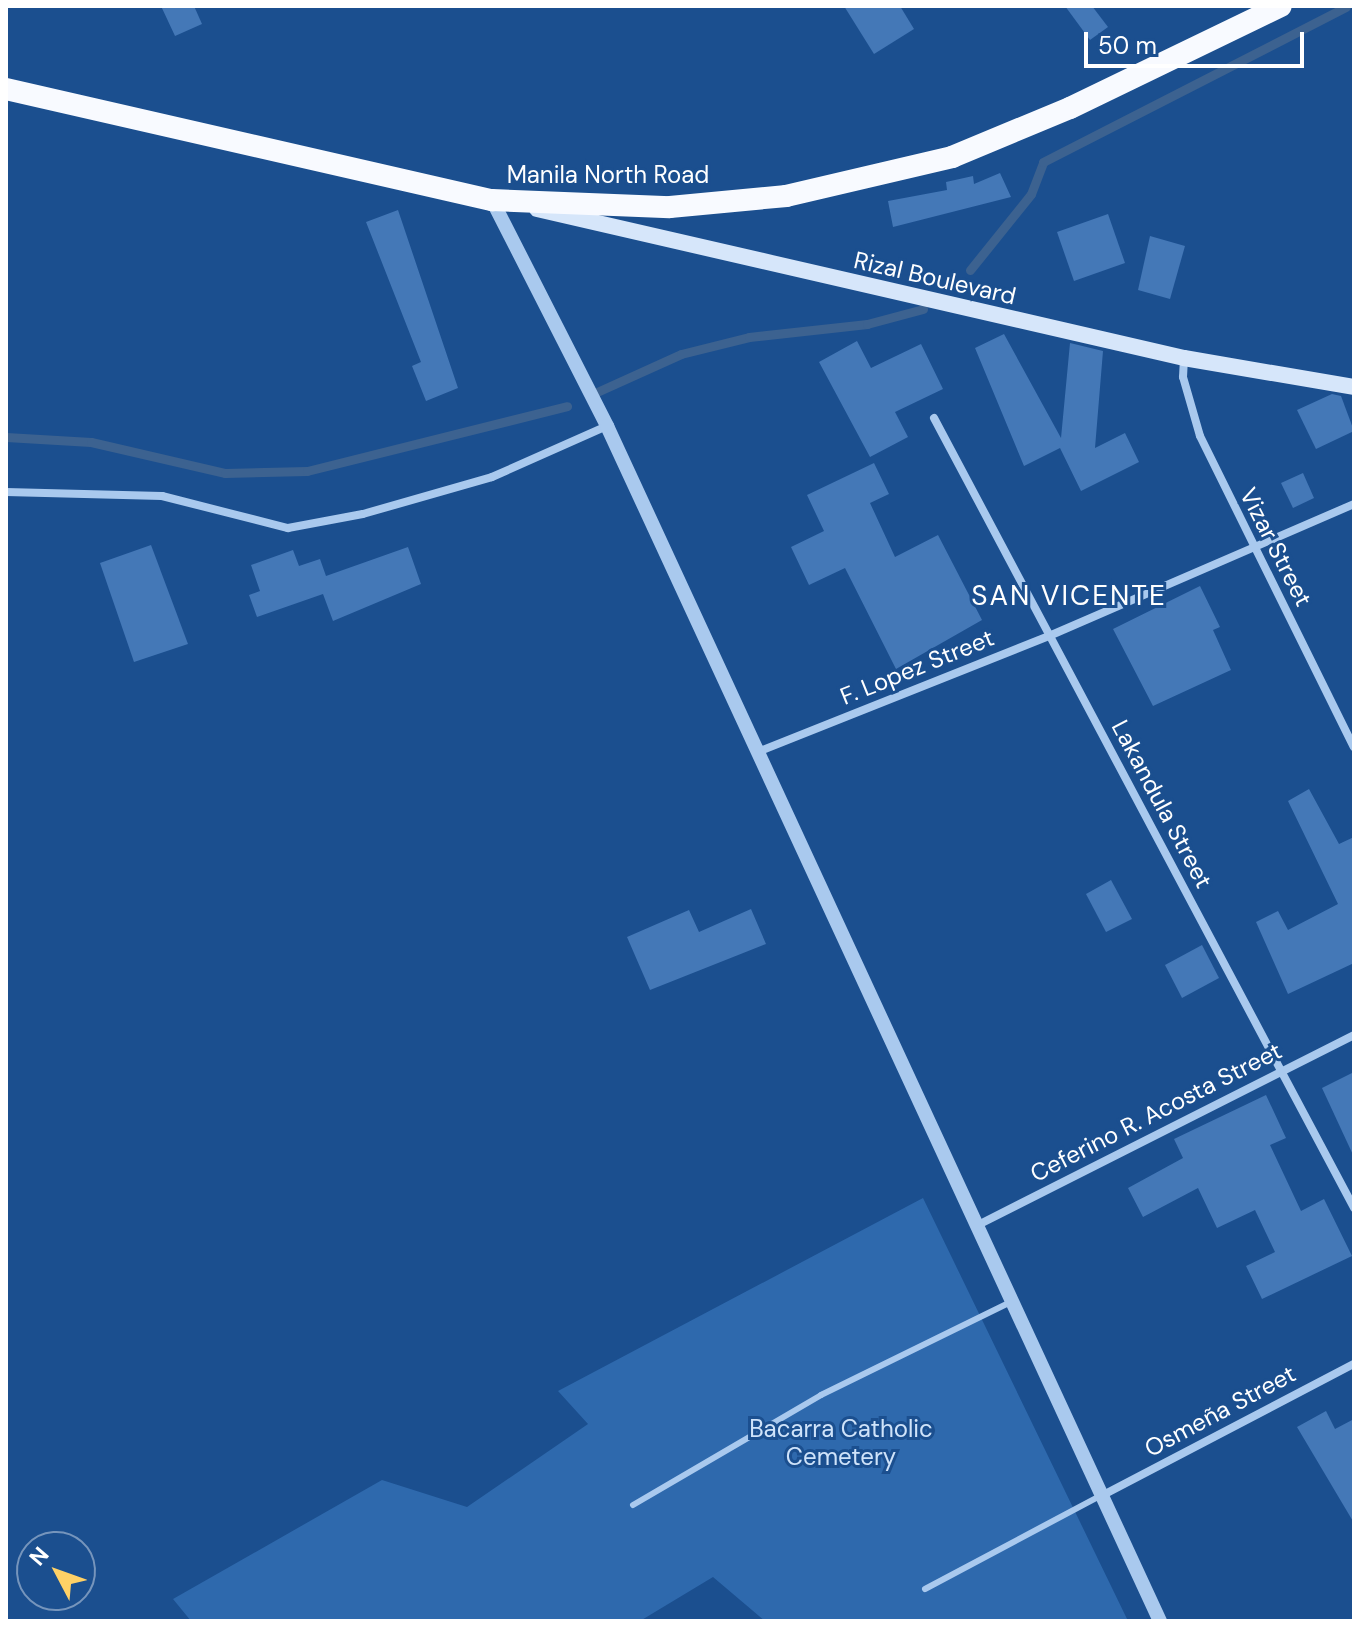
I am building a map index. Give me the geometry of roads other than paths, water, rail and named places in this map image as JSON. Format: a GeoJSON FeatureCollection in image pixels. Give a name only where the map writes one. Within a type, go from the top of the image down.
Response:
{"type":"FeatureCollection","features":[{"type":"Feature","properties":{"kind":"highway","name":"Manila North Road"},"geometry":{"type":"LineString","coordinates":[[6,89],[500,201],[670,207],[786,196],[952,157],[1123,84],[1281,6]]}},
{"type":"Feature","properties":{"kind":"main road","name":"Rizal Boulevard"},"geometry":{"type":"LineString","coordinates":[[500,201],[1184,358],[1354,387]]}},
{"type":"Feature","properties":{"kind":"street"},"geometry":{"type":"LineString","coordinates":[[500,201],[760,751],[1009,1303],[1105,1494],[1160,1621]]}},
{"type":"Feature","properties":{"kind":"street","name":"Vizar Street"},"geometry":{"type":"LineString","coordinates":[[1184,358],[1183,377],[1200,436],[1354,747]]}},
{"type":"Feature","properties":{"kind":"street","name":"Lakandula Street"},"geometry":{"type":"LineString","coordinates":[[934,418],[1354,1208]]}},
{"type":"Feature","properties":{"kind":"street"},"geometry":{"type":"LineString","coordinates":[[6,492],[162,496],[288,528],[363,514],[492,477],[607,426]]}},
{"type":"Feature","properties":{"kind":"street","name":"F. Lopez Street"},"geometry":{"type":"LineString","coordinates":[[760,751],[1049,636],[1354,504]]}},
{"type":"Feature","properties":{"kind":"street","name":"Ceferino R. Acosta Street"},"geometry":{"type":"LineString","coordinates":[[976,1226],[1354,1035]]}},
{"type":"Feature","properties":{"kind":"street","name":"Osmeña Street"},"geometry":{"type":"LineString","coordinates":[[1105,1494],[1354,1364]]}},
{"type":"Feature","properties":{"kind":"lane"},"geometry":{"type":"LineString","coordinates":[[633,1505],[821,1395],[1009,1303]]}},
{"type":"Feature","properties":{"kind":"lane"},"geometry":{"type":"LineString","coordinates":[[925,1589],[1105,1494]]}},
{"type":"Feature","properties":{"kind":"waterway"},"geometry":{"type":"LineString","coordinates":[[970,270],[1031,194],[1043,162],[1346,7]]}},
{"type":"Feature","properties":{"kind":"waterway"},"geometry":{"type":"LineString","coordinates":[[597,392],[681,354],[749,337],[867,324],[923,309]]}},
{"type":"Feature","properties":{"kind":"waterway"},"geometry":{"type":"LineString","coordinates":[[6,437],[91,442],[225,473],[307,471],[567,406]]}},
{"type":"Feature","properties":{"kind":"district","name":"SAN VICENTE"},"geometry":{"type":"Point","coordinates":[1069,596]}},
{"type":"Feature","properties":{"kind":"park label","name":"Bacarra Catholic Cemetery"},"geometry":{"type":"Point","coordinates":[841,1443]}}]}
